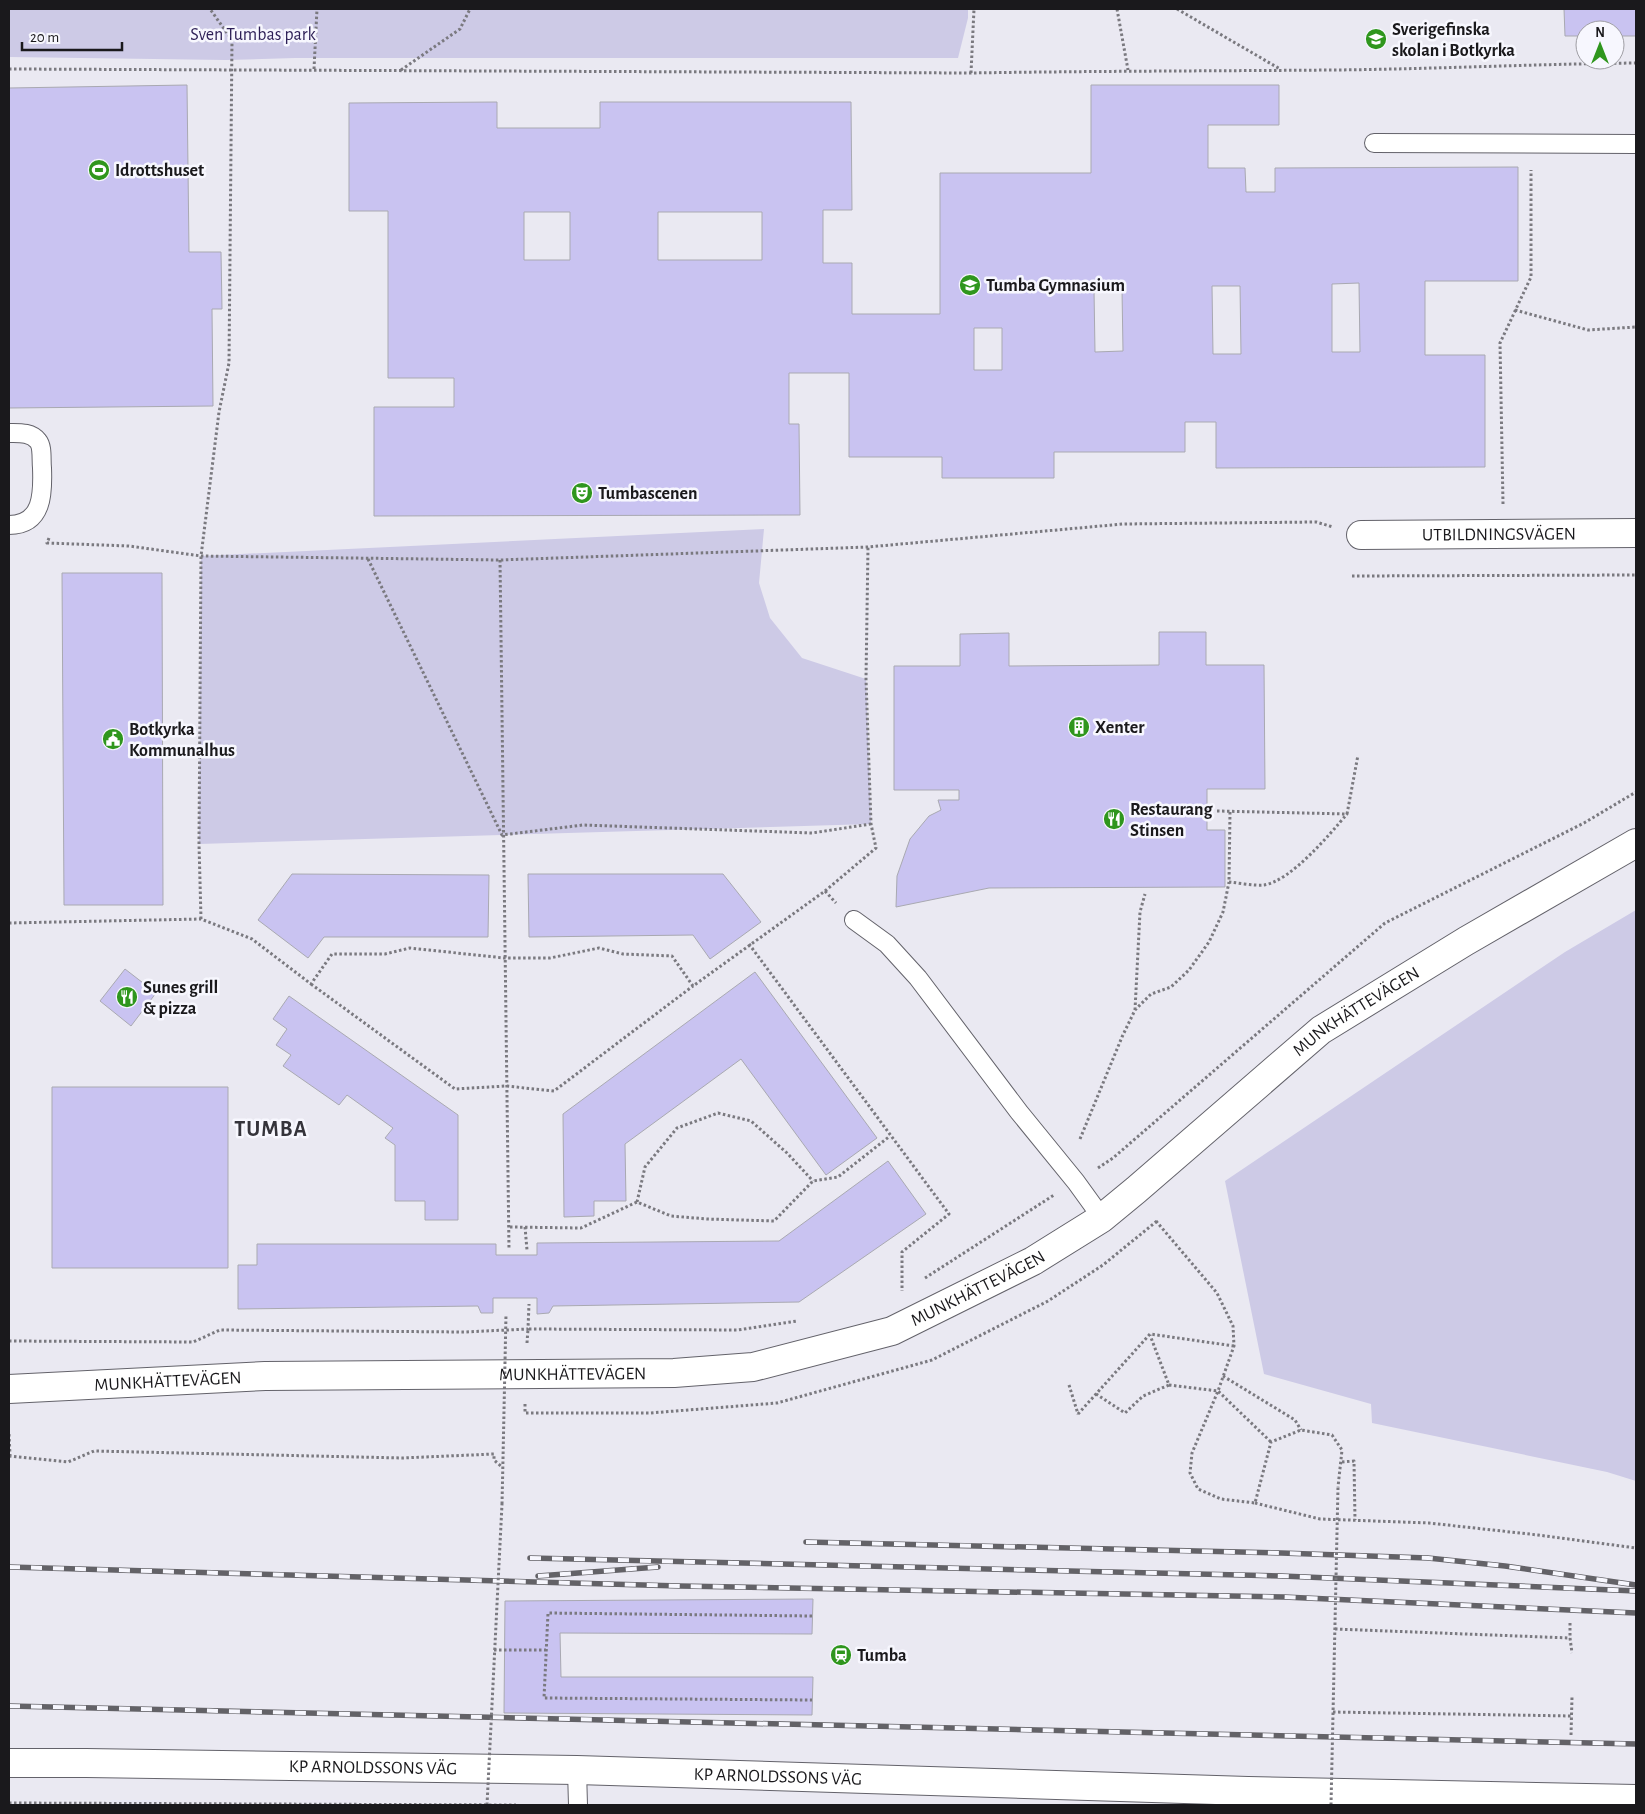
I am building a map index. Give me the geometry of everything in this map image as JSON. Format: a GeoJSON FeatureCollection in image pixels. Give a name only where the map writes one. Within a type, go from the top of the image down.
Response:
{"type":"FeatureCollection","features":[{"type":"Feature","properties":{"kind":"street","name":"UTBILDNINGSVÄGEN"},"geometry":{"type":"LineString","coordinates":[[1361,535],[1636,533]]}},
{"type":"Feature","properties":{"kind":"street","name":"MUNKHÄTTEVÄGEN"},"geometry":{"type":"LineString","coordinates":[[9,1389],[265,1376],[674,1372],[752,1367],[892,1331],[1033,1261],[1102,1218],[1321,1030],[1466,940],[1636,843]]}},
{"type":"Feature","properties":{"kind":"street","name":"KP ARNOLDSSONS VÄG"},"geometry":{"type":"LineString","coordinates":[[9,1763],[578,1770],[1248,1791],[1549,1803],[1636,1799]]}},
{"type":"Feature","properties":{"kind":"lane"},"geometry":{"type":"LineString","coordinates":[[1374,143],[1636,144]]}},
{"type":"Feature","properties":{"kind":"lane"},"geometry":{"type":"LineString","coordinates":[[9,433],[26,433],[38,441],[41,452],[42,485],[40,505],[31,518],[17,525],[9,525]]}},
{"type":"Feature","properties":{"kind":"lane"},"geometry":{"type":"LineString","coordinates":[[854,920],[887,944],[918,978],[1102,1218]]}},
{"type":"Feature","properties":{"kind":"lane"},"geometry":{"type":"LineString","coordinates":[[578,1770],[578,1805]]}},
{"type":"Feature","properties":{"kind":"path"},"geometry":{"type":"LineString","coordinates":[[201,919],[199,844],[200,556],[219,412],[229,363],[232,69],[232,40],[210,9]]}},
{"type":"Feature","properties":{"kind":"path"},"geometry":{"type":"LineString","coordinates":[[314,69],[317,9]]}},
{"type":"Feature","properties":{"kind":"path"},"geometry":{"type":"LineString","coordinates":[[401,70],[460,29],[470,9]]}},
{"type":"Feature","properties":{"kind":"path"},"geometry":{"type":"LineString","coordinates":[[971,73],[974,9]]}},
{"type":"Feature","properties":{"kind":"path"},"geometry":{"type":"LineString","coordinates":[[1118,9],[1128,70]]}},
{"type":"Feature","properties":{"kind":"path"},"geometry":{"type":"LineString","coordinates":[[1177,9],[1281,70]]}},
{"type":"Feature","properties":{"kind":"path"},"geometry":{"type":"LineString","coordinates":[[9,69],[971,73],[1281,70],[1636,63]]}},
{"type":"Feature","properties":{"kind":"path"},"geometry":{"type":"LineString","coordinates":[[1503,504],[1500,343],[1531,277],[1531,143]]}},
{"type":"Feature","properties":{"kind":"path"},"geometry":{"type":"LineString","coordinates":[[1515,310],[1588,330],[1636,327]]}},
{"type":"Feature","properties":{"kind":"path"},"geometry":{"type":"LineString","coordinates":[[50,535],[47,543],[130,546],[200,556],[500,560],[868,548],[1124,524],[1316,522],[1361,535]]}},
{"type":"Feature","properties":{"kind":"path"},"geometry":{"type":"LineString","coordinates":[[9,923],[201,919],[252,939],[455,1089],[506,1086],[554,1091],[749,944],[825,891],[876,848],[871,824],[866,679],[868,548]]}},
{"type":"Feature","properties":{"kind":"path"},"geometry":{"type":"LineString","coordinates":[[368,559],[502,835]]}},
{"type":"Feature","properties":{"kind":"path"},"geometry":{"type":"LineString","coordinates":[[500,560],[502,835],[509,1250]]}},
{"type":"Feature","properties":{"kind":"path"},"geometry":{"type":"LineString","coordinates":[[1352,576],[1636,575]]}},
{"type":"Feature","properties":{"kind":"path"},"geometry":{"type":"LineString","coordinates":[[1229,882],[1265,885],[1283,876],[1306,859],[1347,814],[1358,755]]}},
{"type":"Feature","properties":{"kind":"path"},"geometry":{"type":"LineString","coordinates":[[1217,811],[1347,814]]}},
{"type":"Feature","properties":{"kind":"path"},"geometry":{"type":"LineString","coordinates":[[1080,1139],[1135,1010],[1151,994],[1172,987],[1190,970],[1209,942],[1223,912],[1229,882],[1230,812]]}},
{"type":"Feature","properties":{"kind":"path"},"geometry":{"type":"LineString","coordinates":[[502,835],[583,825],[812,833],[871,824]]}},
{"type":"Feature","properties":{"kind":"path"},"geometry":{"type":"LineString","coordinates":[[825,891],[854,920]]}},
{"type":"Feature","properties":{"kind":"path"},"geometry":{"type":"LineString","coordinates":[[1135,1010],[1140,912],[1145,894]]}},
{"type":"Feature","properties":{"kind":"path"},"geometry":{"type":"LineString","coordinates":[[749,944],[949,1214],[902,1252],[902,1292]]}},
{"type":"Feature","properties":{"kind":"path"},"geometry":{"type":"LineString","coordinates":[[311,984],[332,954],[385,954],[410,948],[504,958],[550,958],[599,948],[624,954],[672,956],[693,986]]}},
{"type":"Feature","properties":{"kind":"path"},"geometry":{"type":"LineString","coordinates":[[637,1202],[645,1166],[677,1128],[718,1113],[751,1122],[787,1153],[813,1181]]}},
{"type":"Feature","properties":{"kind":"path"},"geometry":{"type":"LineString","coordinates":[[510,1227],[582,1228],[637,1202],[671,1216],[774,1221],[813,1181],[838,1177],[890,1136]]}},
{"type":"Feature","properties":{"kind":"path"},"geometry":{"type":"LineString","coordinates":[[1136,1190],[1157,1221],[1217,1294],[1233,1326],[1234,1346],[1218,1391],[1192,1453],[1190,1473],[1198,1489],[1221,1500],[1255,1503],[1320,1519],[1429,1523],[1538,1534],[1636,1548]]}},
{"type":"Feature","properties":{"kind":"path"},"geometry":{"type":"LineString","coordinates":[[525,1227],[527,1250]]}},
{"type":"Feature","properties":{"kind":"path"},"geometry":{"type":"LineString","coordinates":[[9,1341],[193,1342],[220,1330],[464,1332],[528,1329],[529,1304]]}},
{"type":"Feature","properties":{"kind":"path"},"geometry":{"type":"LineString","coordinates":[[487,1805],[502,1504],[506,1314]]}},
{"type":"Feature","properties":{"kind":"path"},"geometry":{"type":"LineString","coordinates":[[1150,1334],[1234,1346]]}},
{"type":"Feature","properties":{"kind":"path"},"geometry":{"type":"LineString","coordinates":[[1150,1334],[1169,1385]]}},
{"type":"Feature","properties":{"kind":"path"},"geometry":{"type":"LineString","coordinates":[[1069,1385],[1078,1414],[1150,1334]]}},
{"type":"Feature","properties":{"kind":"path"},"geometry":{"type":"LineString","coordinates":[[1223,1376],[1295,1420],[1300,1430]]}},
{"type":"Feature","properties":{"kind":"path"},"geometry":{"type":"LineString","coordinates":[[1096,1394],[1126,1413],[1143,1396],[1169,1385],[1218,1391],[1271,1442]]}},
{"type":"Feature","properties":{"kind":"path"},"geometry":{"type":"LineString","coordinates":[[1271,1442],[1300,1430],[1332,1436],[1342,1450],[1338,1487],[1331,1805]]}},
{"type":"Feature","properties":{"kind":"path"},"geometry":{"type":"LineString","coordinates":[[9,1434],[9,1456],[68,1462],[94,1451],[402,1458],[494,1454],[494,1460],[502,1467]]}},
{"type":"Feature","properties":{"kind":"path"},"geometry":{"type":"LineString","coordinates":[[1255,1503],[1271,1442]]}},
{"type":"Feature","properties":{"kind":"path"},"geometry":{"type":"LineString","coordinates":[[1342,1462],[1354,1461],[1355,1520]]}},
{"type":"Feature","properties":{"kind":"path"},"geometry":{"type":"LineString","coordinates":[[812,1616],[548,1613],[544,1698],[812,1700]]}},
{"type":"Feature","properties":{"kind":"path"},"geometry":{"type":"LineString","coordinates":[[1570,1622],[1572,1653]]}},
{"type":"Feature","properties":{"kind":"path"},"geometry":{"type":"LineString","coordinates":[[1335,1629],[1570,1638]]}},
{"type":"Feature","properties":{"kind":"path"},"geometry":{"type":"LineString","coordinates":[[494,1650],[546,1650]]}},
{"type":"Feature","properties":{"kind":"path"},"geometry":{"type":"LineString","coordinates":[[1571,1735],[1572,1697]]}},
{"type":"Feature","properties":{"kind":"path"},"geometry":{"type":"LineString","coordinates":[[1332,1712],[1572,1716]]}},
{"type":"Feature","properties":{"kind":"path"},"geometry":{"type":"LineString","coordinates":[[9,1803],[516,1805]]}},
{"type":"Feature","properties":{"kind":"green space","name":"Sven Tumbas park"},"geometry":{"type":"Polygon","coordinates":[[[9,9],[968,9],[968,18],[958,58],[295,58],[226,60],[9,57],[9,9]]]}},
{"type":"Feature","properties":{"kind":"green space"},"geometry":{"type":"Polygon","coordinates":[[[764,529],[759,583],[770,618],[802,658],[866,679],[871,824],[199,844],[201,556],[764,529]]]}},
{"type":"Feature","properties":{"kind":"green space"},"geometry":{"type":"Polygon","coordinates":[[[1636,910],[1636,1481],[1607,1472],[1372,1423],[1371,1404],[1264,1374],[1225,1181],[1565,952],[1636,910]]]}},
{"type":"Feature","properties":{"kind":"building"},"geometry":{"type":"Polygon","coordinates":[[[1564,9],[1636,9],[1636,36],[1625,36],[1625,20],[1575,20],[1575,36],[1565,36],[1564,9]]]}},
{"type":"Feature","properties":{"kind":"building","name":"Idrottshuset"},"geometry":{"type":"Polygon","coordinates":[[[187,85],[189,252],[221,252],[222,309],[212,309],[213,406],[9,408],[9,88],[187,85]]]}},
{"type":"Feature","properties":{"kind":"building"},"geometry":{"type":"Polygon","coordinates":[[[1091,85],[1279,85],[1279,125],[1208,125],[1208,168],[1245,168],[1246,192],[1275,192],[1275,168],[1518,167],[1518,281],[1425,281],[1425,355],[1485,355],[1485,467],[1216,468],[1216,422],[1185,422],[1185,452],[1054,452],[1054,478],[942,478],[942,457],[849,457],[849,373],[789,373],[789,424],[799,424],[800,515],[374,516],[374,407],[454,407],[454,378],[388,378],[388,211],[349,211],[349,103],[497,102],[497,128],[600,128],[600,102],[851,102],[852,210],[823,210],[823,263],[852,263],[852,314],[940,314],[940,173],[1091,173],[1091,85]],[[524,212],[524,260],[570,260],[570,212],[524,212]],[[658,212],[658,260],[762,260],[762,212],[658,212]],[[1359,283],[1332,284],[1332,352],[1360,352],[1359,283]],[[1212,286],[1213,354],[1241,354],[1240,286],[1212,286]],[[1094,290],[1095,352],[1123,351],[1122,290],[1094,290]],[[974,328],[974,370],[1002,370],[1002,328],[974,328]]]}},
{"type":"Feature","properties":{"kind":"building","name":"Botkyrka Kommunalhus"},"geometry":{"type":"Polygon","coordinates":[[[62,573],[162,573],[163,905],[64,905],[62,573]]]}},
{"type":"Feature","properties":{"kind":"building","name":"Xenter"},"geometry":{"type":"Polygon","coordinates":[[[1159,632],[1206,632],[1206,665],[1264,665],[1265,789],[1207,789],[1207,830],[1225,830],[1225,887],[989,888],[896,907],[897,876],[910,839],[929,816],[941,810],[938,800],[959,800],[959,790],[894,790],[894,666],[960,666],[960,634],[1009,633],[1009,666],[1159,665],[1159,632]]]}},
{"type":"Feature","properties":{"kind":"building"},"geometry":{"type":"Polygon","coordinates":[[[292,874],[489,875],[488,937],[324,937],[308,958],[258,920],[292,874]]]}},
{"type":"Feature","properties":{"kind":"building"},"geometry":{"type":"Polygon","coordinates":[[[528,874],[723,874],[761,922],[710,959],[693,935],[529,937],[528,874]]]}},
{"type":"Feature","properties":{"kind":"building"},"geometry":{"type":"Polygon","coordinates":[[[125,969],[156,993],[131,1026],[100,1001],[125,969]]]}},
{"type":"Feature","properties":{"kind":"building"},"geometry":{"type":"Polygon","coordinates":[[[755,972],[877,1138],[826,1175],[741,1059],[625,1144],[626,1201],[594,1201],[594,1216],[564,1217],[563,1114],[755,972]]]}},
{"type":"Feature","properties":{"kind":"building"},"geometry":{"type":"Polygon","coordinates":[[[289,996],[458,1115],[458,1220],[425,1220],[425,1201],[395,1201],[395,1145],[385,1138],[393,1128],[347,1095],[339,1105],[283,1066],[291,1055],[276,1045],[287,1029],[273,1019],[289,996]]]}},
{"type":"Feature","properties":{"kind":"building"},"geometry":{"type":"Polygon","coordinates":[[[52,1087],[228,1087],[228,1268],[52,1268],[52,1087]]]}},
{"type":"Feature","properties":{"kind":"building"},"geometry":{"type":"Polygon","coordinates":[[[888,1161],[926,1214],[799,1302],[553,1306],[549,1313],[537,1314],[537,1298],[493,1298],[493,1313],[481,1313],[478,1306],[238,1309],[238,1265],[257,1265],[257,1244],[496,1244],[496,1255],[537,1255],[537,1243],[779,1241],[888,1161]]]}},
{"type":"Feature","properties":{"kind":"building","name":"Tumba"},"geometry":{"type":"Polygon","coordinates":[[[813,1599],[812,1634],[560,1633],[561,1677],[813,1677],[812,1715],[504,1713],[505,1601],[813,1599]]]}},
{"type":"Feature","properties":{"kind":"railway"},"geometry":{"type":"LineString","coordinates":[[806,1542],[1428,1558],[1505,1566],[1636,1585]]}},
{"type":"Feature","properties":{"kind":"railway"},"geometry":{"type":"LineString","coordinates":[[530,1558],[1282,1576],[1636,1591]]}},
{"type":"Feature","properties":{"kind":"railway"},"geometry":{"type":"LineString","coordinates":[[9,1567],[680,1586],[1284,1597],[1636,1613]]}},
{"type":"Feature","properties":{"kind":"railway"},"geometry":{"type":"LineString","coordinates":[[538,1576],[658,1567]]}},
{"type":"Feature","properties":{"kind":"railway"},"geometry":{"type":"LineString","coordinates":[[9,1706],[1636,1744]]}},
{"type":"Feature","properties":{"kind":"place","name":"Sverigefinska skolan i Botkyrka"},"geometry":{"type":"Point","coordinates":[1376,39]}},
{"type":"Feature","properties":{"kind":"place","name":"Idrottshuset"},"geometry":{"type":"Point","coordinates":[99,170]}},
{"type":"Feature","properties":{"kind":"place","name":"Tumba Gymnasium"},"geometry":{"type":"Point","coordinates":[970,285]}},
{"type":"Feature","properties":{"kind":"place","name":"Tumbascenen"},"geometry":{"type":"Point","coordinates":[582,493]}},
{"type":"Feature","properties":{"kind":"place","name":"Xenter"},"geometry":{"type":"Point","coordinates":[1079,727]}},
{"type":"Feature","properties":{"kind":"place","name":"Botkyrka Kommunalhus"},"geometry":{"type":"Point","coordinates":[113,739]}},
{"type":"Feature","properties":{"kind":"place","name":"Restaurang Stinsen"},"geometry":{"type":"Point","coordinates":[1114,819]}},
{"type":"Feature","properties":{"kind":"place","name":"Sunes grill & pizza"},"geometry":{"type":"Point","coordinates":[127,997]}},
{"type":"Feature","properties":{"kind":"place","name":"Tumba"},"geometry":{"type":"Point","coordinates":[841,1655]}},
{"type":"Feature","properties":{"kind":"district","name":"TUMBA"},"geometry":{"type":"Point","coordinates":[271,1128]}}]}
